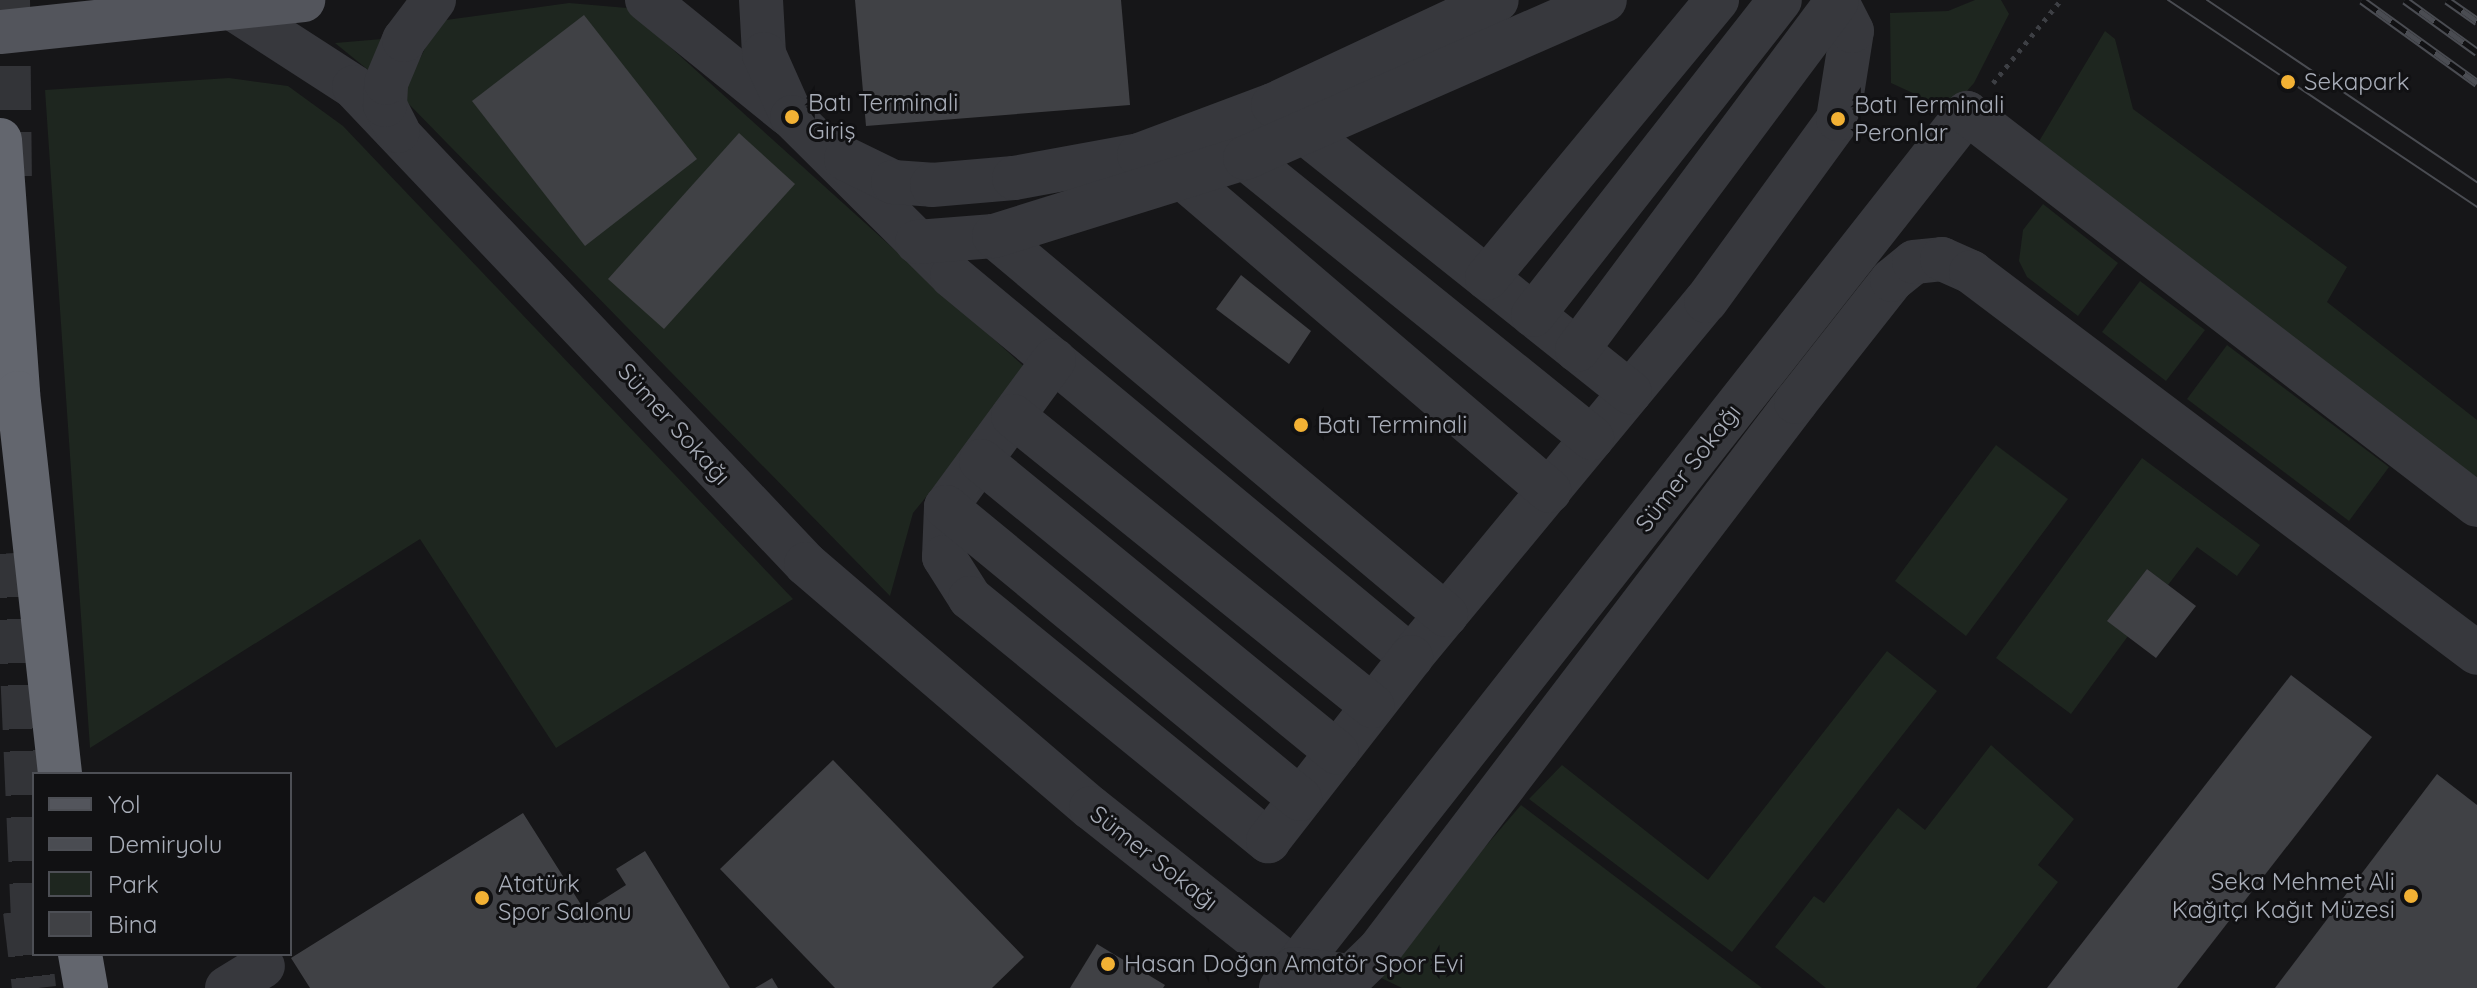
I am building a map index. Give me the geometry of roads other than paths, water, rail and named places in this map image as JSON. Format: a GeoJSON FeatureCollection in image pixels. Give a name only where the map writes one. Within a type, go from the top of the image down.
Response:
{"type":"FeatureCollection","features":[{"type":"Feature","properties":{"kind":"highway"},"geometry":{"type":"LineString","coordinates":[[0,140],[1,185],[60,772]]}},
{"type":"Feature","properties":{"kind":"highway"},"geometry":{"type":"LineString","coordinates":[[80,956],[86,988]]}},
{"type":"Feature","properties":{"kind":"main road"},"geometry":{"type":"LineString","coordinates":[[0,32],[231,4],[303,0]]}},
{"type":"Feature","properties":{"kind":"street"},"geometry":{"type":"LineString","coordinates":[[398,131],[385,105],[386,83],[404,40],[434,0]]}},
{"type":"Feature","properties":{"kind":"street"},"geometry":{"type":"LineString","coordinates":[[647,0],[858,168],[893,182],[1014,178],[1197,137],[1497,0]]}},
{"type":"Feature","properties":{"kind":"street"},"geometry":{"type":"LineString","coordinates":[[761,0],[764,54],[792,117],[917,242],[1411,657]]}},
{"type":"Feature","properties":{"kind":"street"},"geometry":{"type":"LineString","coordinates":[[917,242],[994,236],[1245,158],[1605,0]]}},
{"type":"Feature","properties":{"kind":"street"},"geometry":{"type":"LineString","coordinates":[[1487,278],[1717,0]]}},
{"type":"Feature","properties":{"kind":"street"},"geometry":{"type":"LineString","coordinates":[[1533,315],[1780,0]]}},
{"type":"Feature","properties":{"kind":"street"},"geometry":{"type":"LineString","coordinates":[[1054,360],[946,507],[1300,799],[1411,657],[1630,392],[1838,119],[1852,31],[1836,1],[1577,350]]}},
{"type":"Feature","properties":{"kind":"street","name":"Sümer Sokağı"},"geometry":{"type":"LineString","coordinates":[[231,4],[322,60],[398,131],[806,564],[1287,978],[1967,113],[2477,505]]}},
{"type":"Feature","properties":{"kind":"street"},"geometry":{"type":"LineString","coordinates":[[1304,132],[1630,392]]}},
{"type":"Feature","properties":{"kind":"street"},"geometry":{"type":"LineString","coordinates":[[1245,158],[1592,438]]}},
{"type":"Feature","properties":{"kind":"street"},"geometry":{"type":"LineString","coordinates":[[1183,178],[1549,491]]}},
{"type":"Feature","properties":{"kind":"street"},"geometry":{"type":"LineString","coordinates":[[994,236],[1446,615]]}},
{"type":"Feature","properties":{"kind":"street"},"geometry":{"type":"LineString","coordinates":[[1287,978],[1364,982],[1892,280],[1914,262],[1942,259],[1971,272],[2472,638]]}},
{"type":"Feature","properties":{"kind":"street"},"geometry":{"type":"LineString","coordinates":[[1013,416],[1373,706]]}},
{"type":"Feature","properties":{"kind":"street"},"geometry":{"type":"LineString","coordinates":[[981,461],[1337,752]]}},
{"type":"Feature","properties":{"kind":"tunnel"},"geometry":{"type":"LineString","coordinates":[[8,0],[10,180]]}},
{"type":"Feature","properties":{"kind":"tunnel"},"geometry":{"type":"LineString","coordinates":[[17,553],[32,893]]}},
{"type":"Feature","properties":{"kind":"tunnel"},"geometry":{"type":"LineString","coordinates":[[25,911],[34,988]]}},
{"type":"Feature","properties":{"kind":"tram line"},"geometry":{"type":"LineString","coordinates":[[2168,0],[2477,207]]}},
{"type":"Feature","properties":{"kind":"tram line"},"geometry":{"type":"LineString","coordinates":[[2207,0],[2477,182]]}},
{"type":"Feature","properties":{"kind":"railway"},"geometry":{"type":"LineString","coordinates":[[2362,0],[2477,83]]}},
{"type":"Feature","properties":{"kind":"railway"},"geometry":{"type":"LineString","coordinates":[[2405,0],[2477,52]]}},
{"type":"Feature","properties":{"kind":"railway"},"geometry":{"type":"LineString","coordinates":[[2447,0],[2477,21]]}},
{"type":"Feature","properties":{"kind":"place","name":"Sekapark"},"geometry":{"type":"Point","coordinates":[2288,82]}},
{"type":"Feature","properties":{"kind":"place","name":"Batı Terminali Giriş"},"geometry":{"type":"Point","coordinates":[792,117]}},
{"type":"Feature","properties":{"kind":"place","name":"Batı Terminali Peronlar"},"geometry":{"type":"Point","coordinates":[1838,119]}},
{"type":"Feature","properties":{"kind":"place","name":"Batı Terminali"},"geometry":{"type":"Point","coordinates":[1301,425]}},
{"type":"Feature","properties":{"kind":"place","name":"Seka Mehmet Ali Kağıtçı Kağıt Müzesi"},"geometry":{"type":"Point","coordinates":[2411,896]}},
{"type":"Feature","properties":{"kind":"place","name":"Atatürk Spor Salonu"},"geometry":{"type":"Point","coordinates":[482,898]}},
{"type":"Feature","properties":{"kind":"place","name":"Hasan Doğan Amatör Spor Evi"},"geometry":{"type":"Point","coordinates":[1108,964]}}]}
